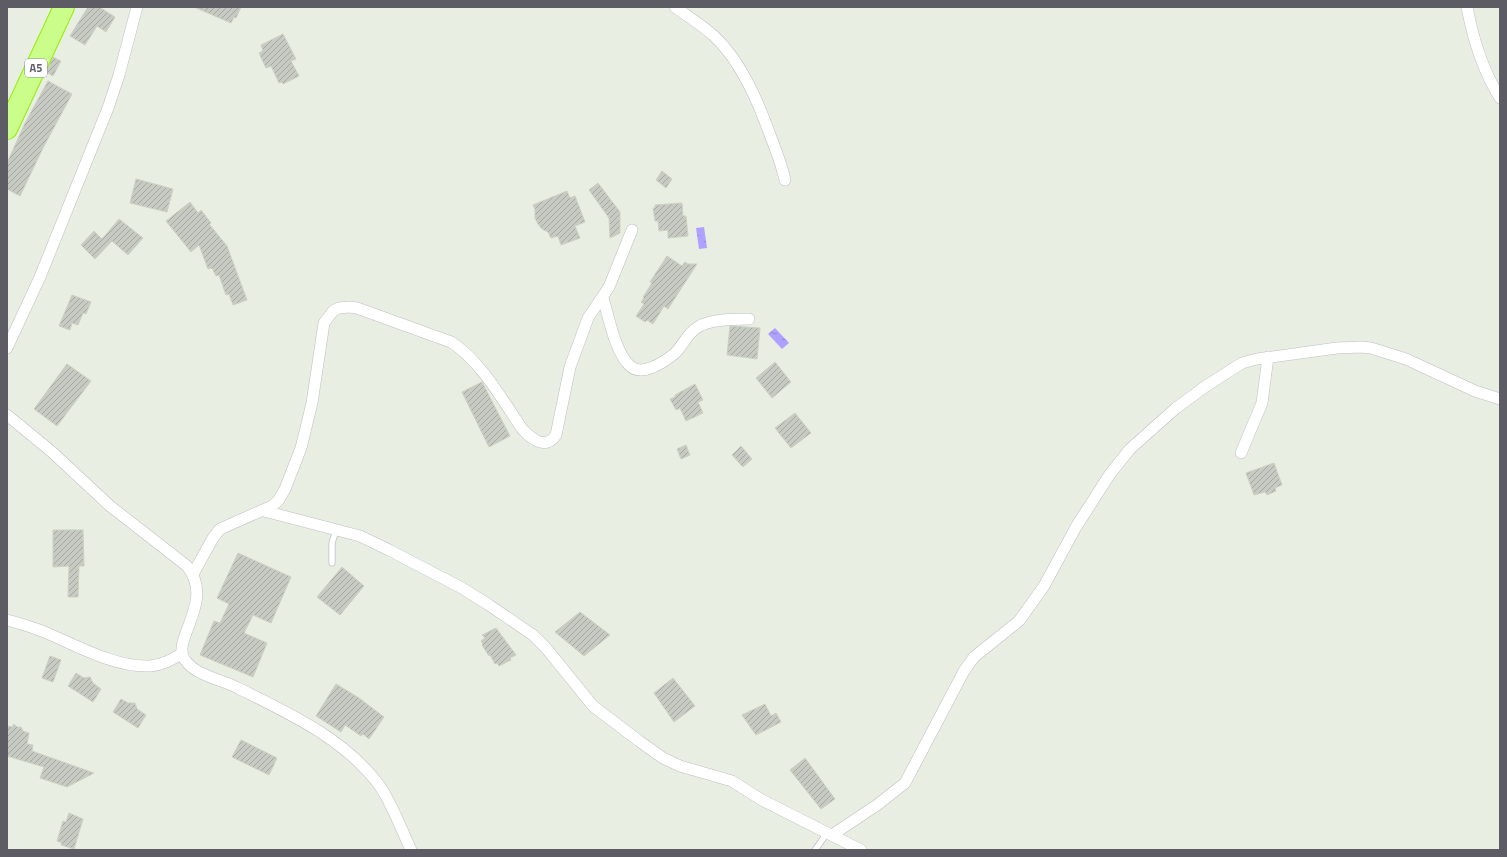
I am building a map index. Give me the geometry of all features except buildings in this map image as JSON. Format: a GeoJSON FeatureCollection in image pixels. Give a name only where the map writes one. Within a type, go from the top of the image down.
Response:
{"type":"FeatureCollection","features":[{"type":"Feature","properties":{"kind":"highway","name":"A5"},"geometry":{"type":"LineString","coordinates":[[7,98],[50,7]]}},
{"type":"Feature","properties":{"kind":"highway","name":"A5"},"geometry":{"type":"LineString","coordinates":[[7,129],[64,7]]}},
{"type":"Feature","properties":{"kind":"street"},"geometry":{"type":"LineString","coordinates":[[7,348],[40,277],[100,128],[119,75],[137,7]]}},
{"type":"Feature","properties":{"kind":"street"},"geometry":{"type":"LineString","coordinates":[[675,7],[714,36],[736,64],[761,109],[785,180]]}},
{"type":"Feature","properties":{"kind":"street"},"geometry":{"type":"LineString","coordinates":[[1467,7],[1470,24],[1483,66],[1500,98]]}},
{"type":"Feature","properties":{"kind":"street"},"geometry":{"type":"LineString","coordinates":[[193,574],[220,529],[264,511],[278,501],[285,488],[301,448],[312,403],[323,328],[327,318],[333,311],[339,308],[357,308],[451,342],[474,360],[523,430],[531,438],[539,442],[546,443],[552,441],[556,435],[570,367],[588,318],[603,298],[618,266],[632,230]]}},
{"type":"Feature","properties":{"kind":"street"},"geometry":{"type":"LineString","coordinates":[[603,298],[619,350],[630,366],[642,370],[652,367],[676,352],[690,334],[698,327],[706,323],[749,318]]}},
{"type":"Feature","properties":{"kind":"street"},"geometry":{"type":"LineString","coordinates":[[830,834],[877,805],[905,783],[964,671],[974,657],[1019,621],[1044,586],[1076,527],[1110,474],[1130,450],[1176,408],[1206,386],[1242,363],[1268,357],[1337,348],[1361,347],[1371,348],[1406,359],[1475,392],[1500,399]]}},
{"type":"Feature","properties":{"kind":"street"},"geometry":{"type":"LineString","coordinates":[[1241,453],[1262,403],[1268,357]]}},
{"type":"Feature","properties":{"kind":"street"},"geometry":{"type":"LineString","coordinates":[[7,415],[52,452],[110,506],[187,566],[193,574],[196,583],[197,597],[190,625],[182,644],[181,654],[185,661],[194,669],[233,685],[271,705],[335,742],[353,757],[367,770],[383,791],[411,850]]}},
{"type":"Feature","properties":{"kind":"street"},"geometry":{"type":"LineString","coordinates":[[264,511],[360,536],[442,578],[489,605],[533,635],[546,648],[593,706],[663,758],[680,766],[732,781],[762,800],[861,850]]}},
{"type":"Feature","properties":{"kind":"street"},"geometry":{"type":"LineString","coordinates":[[7,620],[42,631],[105,658],[136,666],[160,664],[181,654]]}},
{"type":"Feature","properties":{"kind":"lane"},"geometry":{"type":"LineString","coordinates":[[332,563],[332,543],[336,530]]}},
{"type":"Feature","properties":{"kind":"lane"},"geometry":{"type":"LineString","coordinates":[[815,850],[830,834]]}},
{"type":"Feature","properties":{"kind":"water"},"geometry":{"type":"Polygon","coordinates":[[[704,227],[707,248],[699,249],[696,228],[704,227]]]}},
{"type":"Feature","properties":{"kind":"water"},"geometry":{"type":"Polygon","coordinates":[[[775,328],[789,343],[782,349],[768,334],[775,328]]]}}]}
